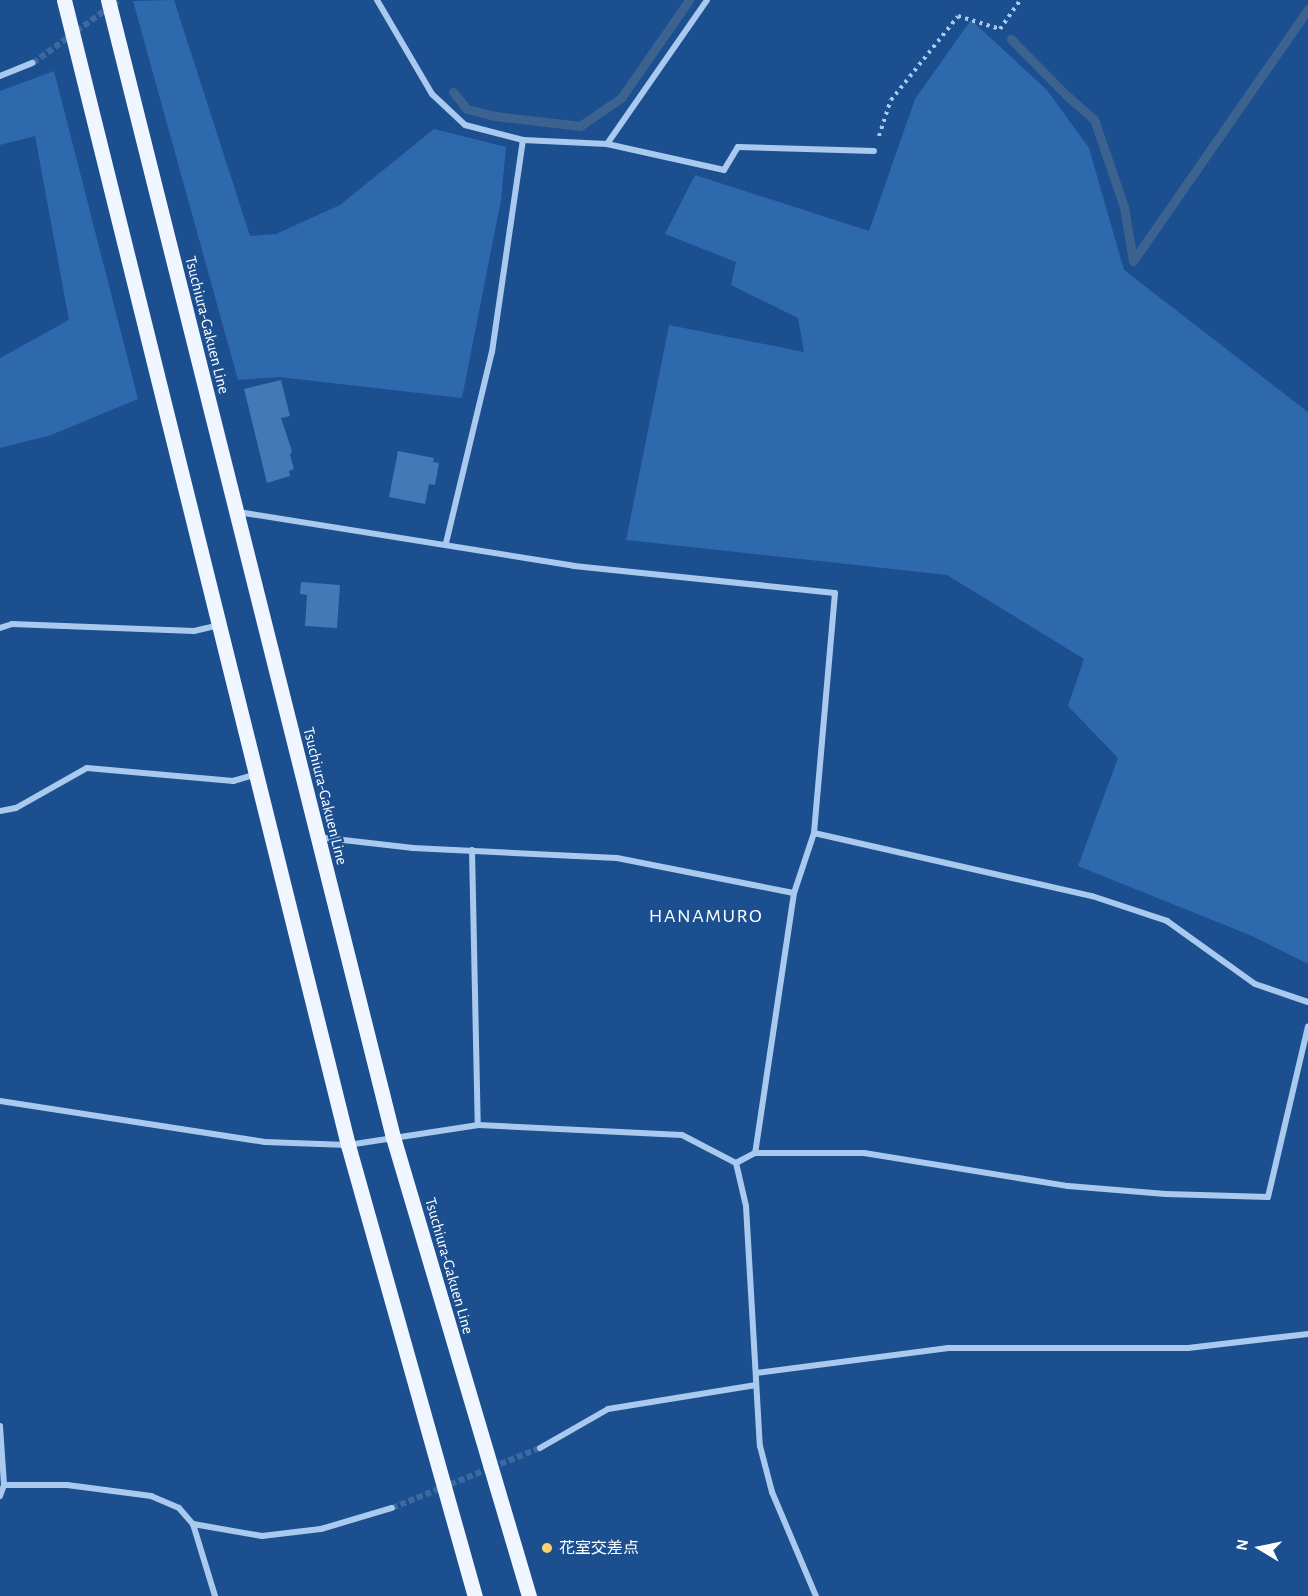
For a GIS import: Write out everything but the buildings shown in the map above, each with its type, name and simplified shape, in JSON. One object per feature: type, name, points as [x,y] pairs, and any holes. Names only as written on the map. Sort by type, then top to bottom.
[{"type":"main road","points":[[64,0],[348,1145],[474,1596]]},
{"type":"main road","name":"Tsuchiura-Gakuen Line","points":[[108,0],[393,1137],[529,1596]]},
{"type":"street","points":[[377,0],[432,94],[465,125],[523,140],[608,144],[724,170],[738,147],[874,152]]},
{"type":"street","points":[[608,144],[707,0]]},
{"type":"street","points":[[0,76],[33,63]]},
{"type":"street","points":[[446,543],[492,352],[523,140]]},
{"type":"street","points":[[235,511],[446,543],[574,566],[835,593],[814,833],[794,893],[755,1153]]},
{"type":"street","points":[[0,628],[12,624],[194,631],[220,625]]},
{"type":"street","points":[[0,811],[16,808],[87,768],[233,781],[255,775]]},
{"type":"street","points":[[814,833],[1092,896],[1167,921],[1255,984],[1308,1002]]},
{"type":"street","points":[[317,837],[413,848],[617,858],[794,893]]},
{"type":"street","points":[[472,850],[478,1125]]},
{"type":"street","points":[[736,1163],[755,1153],[864,1154],[1068,1186],[1166,1194],[1268,1197],[1308,1027]]},
{"type":"street","points":[[0,1101],[266,1142],[348,1145],[478,1125],[682,1135],[736,1163],[746,1206],[760,1446],[772,1492],[816,1596]]},
{"type":"street","points":[[756,1373],[948,1348],[1188,1348],[1308,1334]]},
{"type":"street","points":[[540,1448],[608,1409],[756,1385]]},
{"type":"street","points":[[0,1426],[4,1485],[0,1496]]},
{"type":"street","points":[[4,1485],[67,1485],[152,1496],[179,1508],[193,1524],[215,1596]]},
{"type":"street","points":[[193,1524],[262,1536],[321,1529],[392,1508]]},
{"type":"path","points":[[874,152],[891,100],[958,16],[1000,28],[1020,0]]},
{"type":"shaded area","points":[[174,0],[250,236],[276,234],[340,205],[434,129],[506,147],[501,200],[462,398],[279,377],[238,380],[133,1]]},
{"type":"shaded area","points":[[971,20],[1047,90],[1089,148],[1124,270],[1308,412],[1308,964],[1252,936],[1078,866],[1118,758],[1068,706],[1084,659],[947,575],[626,540],[669,325],[804,352],[798,318],[731,285],[736,262],[665,234],[695,175],[869,231],[915,99]]},
{"type":"shaded area","points":[[54,71],[138,399],[51,435],[0,448],[0,358],[69,320],[35,136],[0,145],[0,91]]},
{"type":"waterway","points":[[453,92],[467,109],[495,116],[580,126],[621,98],[689,0]]},
{"type":"waterway","points":[[1011,39],[1066,95],[1094,119],[1124,207],[1133,261],[1308,9]]},
{"type":"tunnel","points":[[33,63],[119,0]]},
{"type":"tunnel","points":[[392,1508],[540,1448]]},
{"type":"place","name":"花室交差点","points":[[547,1548]]},
{"type":"district","name":"HANAMURO","points":[[706,916]]}]
